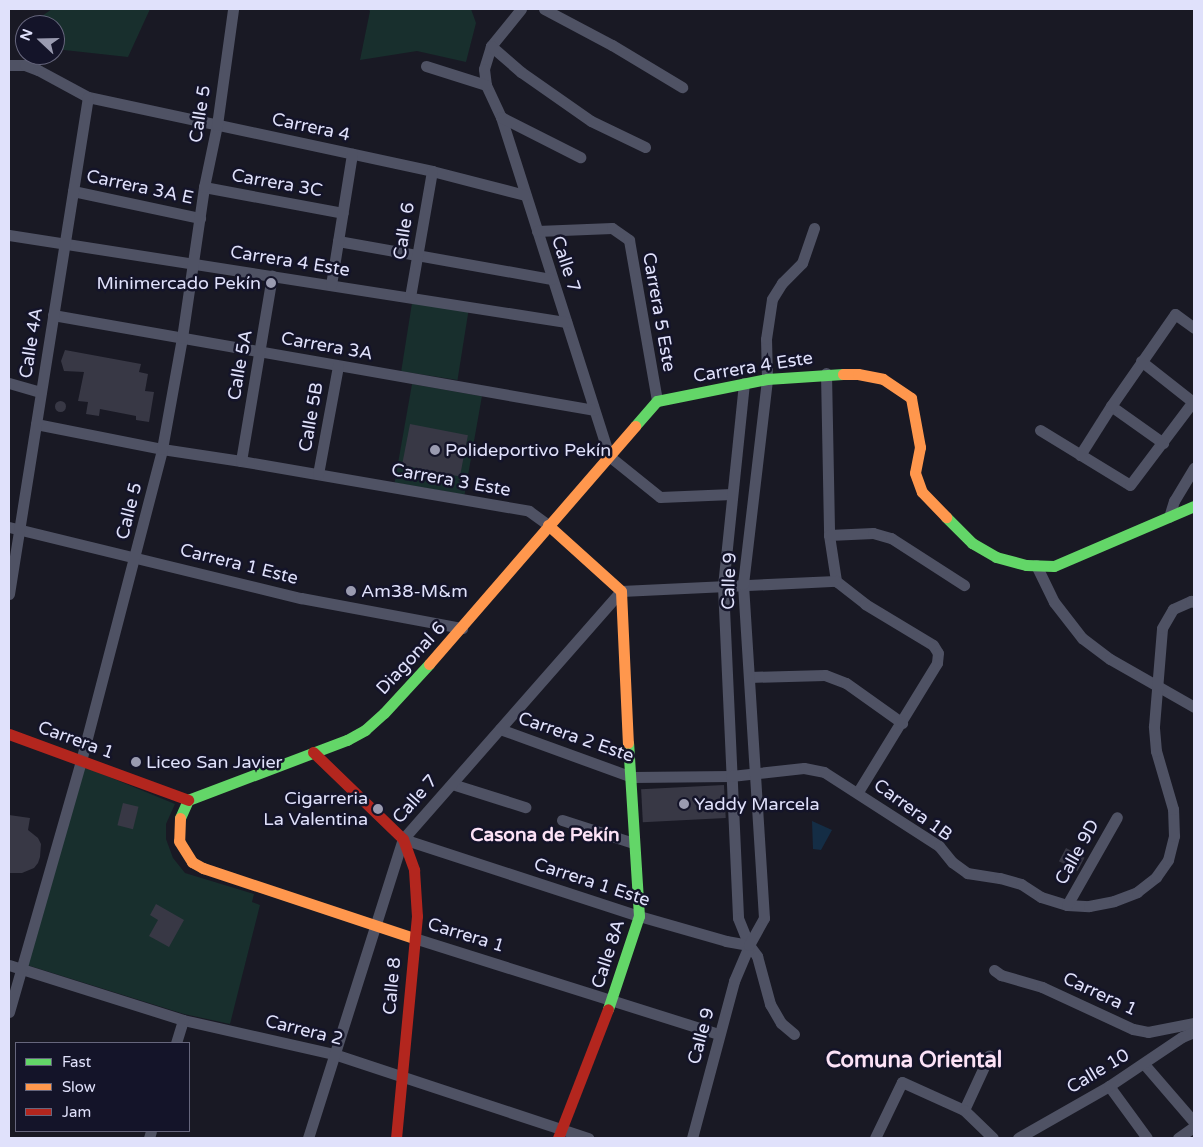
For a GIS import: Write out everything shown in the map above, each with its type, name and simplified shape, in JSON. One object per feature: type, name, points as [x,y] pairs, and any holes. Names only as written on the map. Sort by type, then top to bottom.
[{"type":"main road","name":"Carrera 4 Este","points":[[657,401],[767,379],[826,374],[858,374],[883,379],[896,386],[911,398],[920,447],[915,473],[922,492],[972,543],[996,557],[1026,565],[1054,566],[1074,560],[1194,506]]},
{"type":"main road","name":"Diagonal 6","points":[[188,800],[347,740],[365,730],[384,713],[462,628],[548,525],[657,401]]},
{"type":"main road","name":"Carrera 3 Este","points":[[548,525],[621,591]]},
{"type":"main road","name":"Calle 8A","points":[[560,1134],[612,999],[639,916],[633,844],[632,777],[621,591]]},
{"type":"main road","name":"Carrera 1","points":[[9,734],[188,800],[180,816],[178,830],[180,841],[192,862],[203,868],[414,938]]},
{"type":"main road","name":"Carrera 1 Este","points":[[313,752],[403,839]]},
{"type":"main road","name":"Calle 8","points":[[396,1138],[417,908],[416,886],[410,855],[403,839]]},
{"type":"street","name":"Calle 5","points":[[9,1012],[81,761],[136,556],[162,449],[182,338],[204,187],[217,125],[233,9]]},
{"type":"street","points":[[426,66],[486,85],[484,69],[492,46],[521,9]]},
{"type":"street","points":[[544,9],[612,45],[682,87]]},
{"type":"street","points":[[492,46],[522,72],[591,121],[645,147]]},
{"type":"street","name":"Carrera 4","points":[[9,65],[25,65],[38,70],[88,97],[432,171],[525,195]]},
{"type":"street","name":"Calle 7","points":[[486,85],[500,118],[609,456]]},
{"type":"street","name":"Calle 4A","points":[[9,594],[14,528],[36,424],[88,97]]},
{"type":"street","points":[[500,118],[580,157]]},
{"type":"street","points":[[331,285],[352,154]]},
{"type":"street","name":"Calle 6","points":[[410,297],[432,171]]},
{"type":"street","name":"Carrera 3C","points":[[204,187],[343,212]]},
{"type":"street","name":"Carrera 3A E","points":[[73,191],[200,218]]},
{"type":"street","name":"Carrera 5 Este","points":[[537,232],[612,228],[629,240],[657,401]]},
{"type":"street","name":"Calle 9","points":[[692,1138],[734,981],[749,945],[764,918],[743,584],[767,379],[766,339],[772,299],[782,283],[802,263],[814,228]]},
{"type":"street","name":"Carrera 4 Este","points":[[9,235],[566,322]]},
{"type":"street","points":[[338,241],[552,279]]},
{"type":"street","name":"Calle 5A","points":[[241,461],[261,352],[272,276]]},
{"type":"street","points":[[1080,455],[1110,406],[1175,314],[1194,328]]},
{"type":"street","name":"Carrera 3A","points":[[53,315],[594,410]]},
{"type":"street","points":[[1040,430],[1130,485],[1194,401],[1141,361]]},
{"type":"street","name":"Calle 5B","points":[[318,474],[338,366]]},
{"type":"street","points":[[826,374],[829,535],[836,580],[865,604],[932,645],[938,653],[938,663],[858,792]]},
{"type":"street","points":[[9,383],[41,392]]},
{"type":"street","name":"Calle 9","points":[[744,384],[723,586],[738,918],[749,945]]},
{"type":"street","points":[[1110,406],[1163,443]]},
{"type":"street","name":"Carrera 3 Este","points":[[36,424],[162,449],[529,511],[548,525]]},
{"type":"street","points":[[609,456],[660,497],[732,494]]},
{"type":"street","points":[[1169,517],[1174,501],[1194,468]]},
{"type":"street","name":"Carrera 1 Este","points":[[14,528],[136,556],[301,598],[462,628]]},
{"type":"street","points":[[829,535],[873,534],[891,538],[964,585]]},
{"type":"street","points":[[1036,565],[1054,602],[1082,638],[1110,659],[1194,707]]},
{"type":"street","points":[[621,591],[836,580]]},
{"type":"street","name":"Calle 7","points":[[308,1138],[403,839],[621,591]]},
{"type":"street","name":"Carrera 1B","points":[[731,776],[755,775],[804,768],[824,772],[858,792],[939,846],[952,862],[967,874],[1000,878],[1021,884],[1041,896],[1067,905],[1089,906],[1114,901],[1137,892],[1156,877],[1168,860],[1174,836],[1173,809],[1156,751],[1154,726],[1162,628],[1173,609],[1191,601],[1194,602]]},
{"type":"street","points":[[749,677],[825,675],[846,683],[902,723]]},
{"type":"street","name":"Carrera 2 Este","points":[[500,729],[632,777],[731,776]]},
{"type":"street","points":[[452,784],[525,806]]},
{"type":"street","name":"Calle 9D","points":[[1067,905],[1117,817]]},
{"type":"street","points":[[562,820],[633,844]]},
{"type":"street","name":"Carrera 1 Este","points":[[403,839],[639,916],[726,941],[749,945]]},
{"type":"street","name":"Carrera 1","points":[[414,938],[719,1034]]},
{"type":"street","points":[[749,945],[757,956],[770,1004],[781,1023],[794,1034]]},
{"type":"street","name":"Carrera 2","points":[[9,965],[183,1020],[334,1054],[402,1076],[560,1134],[588,1138]]},
{"type":"street","name":"Carrera 1","points":[[994,970],[1001,975],[1042,986],[1133,1029],[1148,1032],[1194,1023]]},
{"type":"street","points":[[176,1042],[183,1020]]},
{"type":"street","name":"Calle 10","points":[[1018,1138],[1109,1086],[1182,1037],[1194,1032]]},
{"type":"street","points":[[964,1110],[989,1056]]},
{"type":"street","points":[[1144,1064],[1194,1122]]},
{"type":"street","points":[[874,1138],[902,1082],[964,1110],[993,1138]]},
{"type":"street","points":[[1109,1086],[1147,1138]]},
{"type":"street","points":[[1178,1138],[1194,1127]]},
{"type":"green space","points":[[52,9],[150,9],[128,57],[65,50],[65,15],[43,15]]},
{"type":"green space","points":[[368,9],[471,9],[476,23],[466,62],[417,51],[360,60],[370,11]]},
{"type":"green space","points":[[412,303],[468,312],[458,380],[401,371]]},
{"type":"green space","points":[[412,384],[482,396],[465,495],[395,482]]},
{"type":"green space","points":[[85,767],[175,804],[166,824],[166,839],[173,858],[185,873],[254,894],[252,902],[260,905],[230,1024],[184,1014],[27,965]]},
{"type":"water","points":[[812,821],[832,830],[821,850],[813,849]]},
{"type":"building","points":[[65,350],[141,364],[139,372],[148,374],[145,391],[154,392],[149,422],[136,420],[136,416],[100,409],[99,416],[86,414],[88,402],[78,401],[84,372],[64,371],[61,361]]},
{"type":"building","points":[[60,400],[66,406],[60,412],[54,406]]},
{"type":"building","name":"Polideportivo Pekín","points":[[410,424],[468,435],[460,476],[402,465]]},
{"type":"building","name":"Yaddy Marcela","points":[[724,785],[726,818],[643,822],[641,789]]},
{"type":"building","points":[[123,803],[139,807],[133,829],[117,825]]},
{"type":"building","points":[[9,815],[30,818],[28,830],[38,838],[41,844],[38,863],[34,868],[22,873],[9,873]]},
{"type":"building","points":[[1066,848],[1085,858],[1077,871],[1059,861]]},
{"type":"building","points":[[156,904],[184,920],[169,947],[149,936],[158,920],[150,915]]},
{"type":"traffic: fast","points":[[635,426],[657,401],[767,379],[843,374]]},
{"type":"traffic: fast","points":[[946,517],[972,543],[996,557],[1026,565],[1054,566],[1194,506]]},
{"type":"traffic: fast","points":[[180,818],[188,800],[347,740],[365,730],[384,713],[429,664]]},
{"type":"traffic: fast","points":[[608,1009],[639,916],[628,743]]},
{"type":"traffic: slow","points":[[843,374],[858,374],[883,379],[911,398],[920,447],[915,473],[922,492],[946,517]]},
{"type":"traffic: slow","points":[[429,664],[635,426]]},
{"type":"traffic: slow","points":[[548,525],[621,591],[628,743]]},
{"type":"traffic: slow","points":[[180,818],[179,841],[192,862],[203,868],[414,938]]},
{"type":"traffic: jam","points":[[9,734],[188,800]]},
{"type":"traffic: jam","points":[[313,752],[403,839],[414,870],[417,916],[396,1138]]},
{"type":"traffic: jam","points":[[558,1138],[608,1009]]},
{"type":"place","name":"Minimercado Pekín","points":[[271,283]]},
{"type":"place","name":"Polideportivo Pekín","points":[[435,450]]},
{"type":"place","name":"Am38-M&m","points":[[351,591]]},
{"type":"place","name":"Liceo San Javier","points":[[136,762]]},
{"type":"place","name":"Yaddy Marcela","points":[[684,804]]},
{"type":"place","name":"Cigarreria La Valentina","points":[[378,809]]},
{"type":"district","name":"Casona de Pekín","points":[[545,836]]},
{"type":"district","name":"Comuna Oriental","points":[[914,1061]]}]
